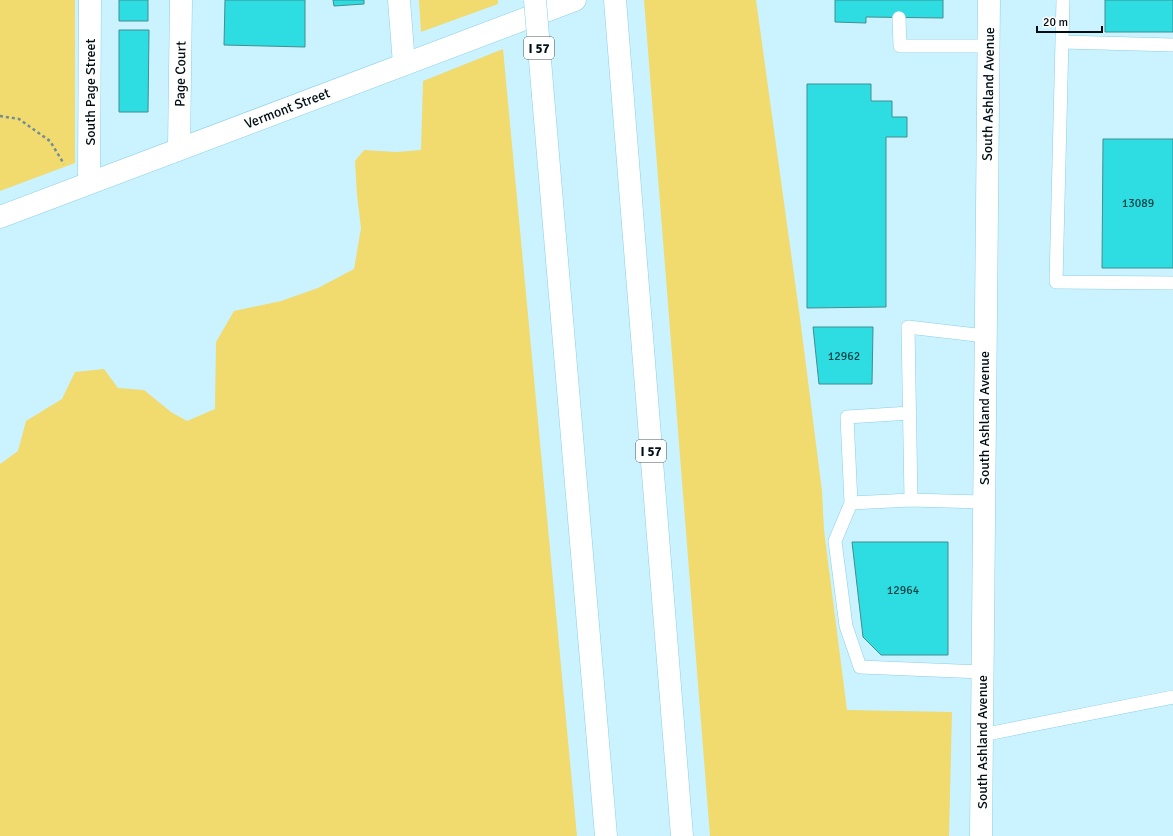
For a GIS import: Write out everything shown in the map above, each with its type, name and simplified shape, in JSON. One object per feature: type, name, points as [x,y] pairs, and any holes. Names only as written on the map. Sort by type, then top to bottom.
[{"type":"main road","name":"South Page Street","points":[[89,183],[90,0]]},
{"type":"main road","name":"Page Court","points":[[179,149],[182,0]]},
{"type":"main road","points":[[399,0],[404,64]]},
{"type":"main road","name":"I 57","points":[[535,0],[606,836]]},
{"type":"main road","name":"Vermont Street","points":[[0,218],[575,0]]},
{"type":"main road","name":"I 57","points":[[615,0],[682,836]]},
{"type":"main road","name":"South Ashland Avenue","points":[[981,836],[989,0]]},
{"type":"lane","points":[[1063,0],[1056,282],[1173,283]]},
{"type":"lane","points":[[900,18],[900,46],[988,46]]},
{"type":"lane","points":[[1063,42],[1173,45]]},
{"type":"lane","points":[[912,500],[908,327],[985,336]]},
{"type":"lane","points":[[910,413],[848,417],[851,503],[835,541],[846,626],[860,666],[982,672]]},
{"type":"lane","points":[[851,503],[912,500],[984,502]]},
{"type":"lane","points":[[982,735],[1173,697]]},
{"type":"path","points":[[0,116],[19,119],[50,141],[64,164]]},
{"type":"shaded area","points":[[0,0],[75,0],[75,163],[0,191]]},
{"type":"shaded area","points":[[419,0],[498,0],[498,4],[421,32]]},
{"type":"shaded area","points":[[644,0],[756,0],[800,318],[822,491],[824,530],[847,710],[952,712],[949,836],[710,836]]},
{"type":"shaded area","points":[[503,49],[577,836],[0,836],[0,464],[18,451],[26,421],[62,399],[75,372],[104,369],[118,388],[144,390],[171,412],[187,421],[215,409],[216,342],[234,311],[281,301],[318,288],[354,269],[361,228],[355,161],[364,150],[396,152],[421,150],[423,81]]},
{"type":"building","points":[[119,0],[148,0],[148,21],[119,21]]},
{"type":"building","points":[[225,0],[305,0],[305,47],[224,45]]},
{"type":"building","points":[[333,0],[364,0],[364,4],[334,6]]},
{"type":"building","points":[[835,0],[943,0],[943,18],[866,17],[866,23],[835,22]]},
{"type":"building","points":[[1105,0],[1173,0],[1173,32],[1105,32]]},
{"type":"building","points":[[119,30],[149,30],[148,112],[119,112]]},
{"type":"building","points":[[807,84],[871,84],[871,101],[892,101],[892,117],[907,117],[907,137],[886,137],[886,307],[807,308]]},
{"type":"building","points":[[1103,139],[1173,139],[1173,268],[1102,268]]},
{"type":"building","points":[[813,327],[873,327],[872,384],[819,384]]},
{"type":"building","points":[[852,542],[948,542],[948,655],[881,655],[863,637]]}]
